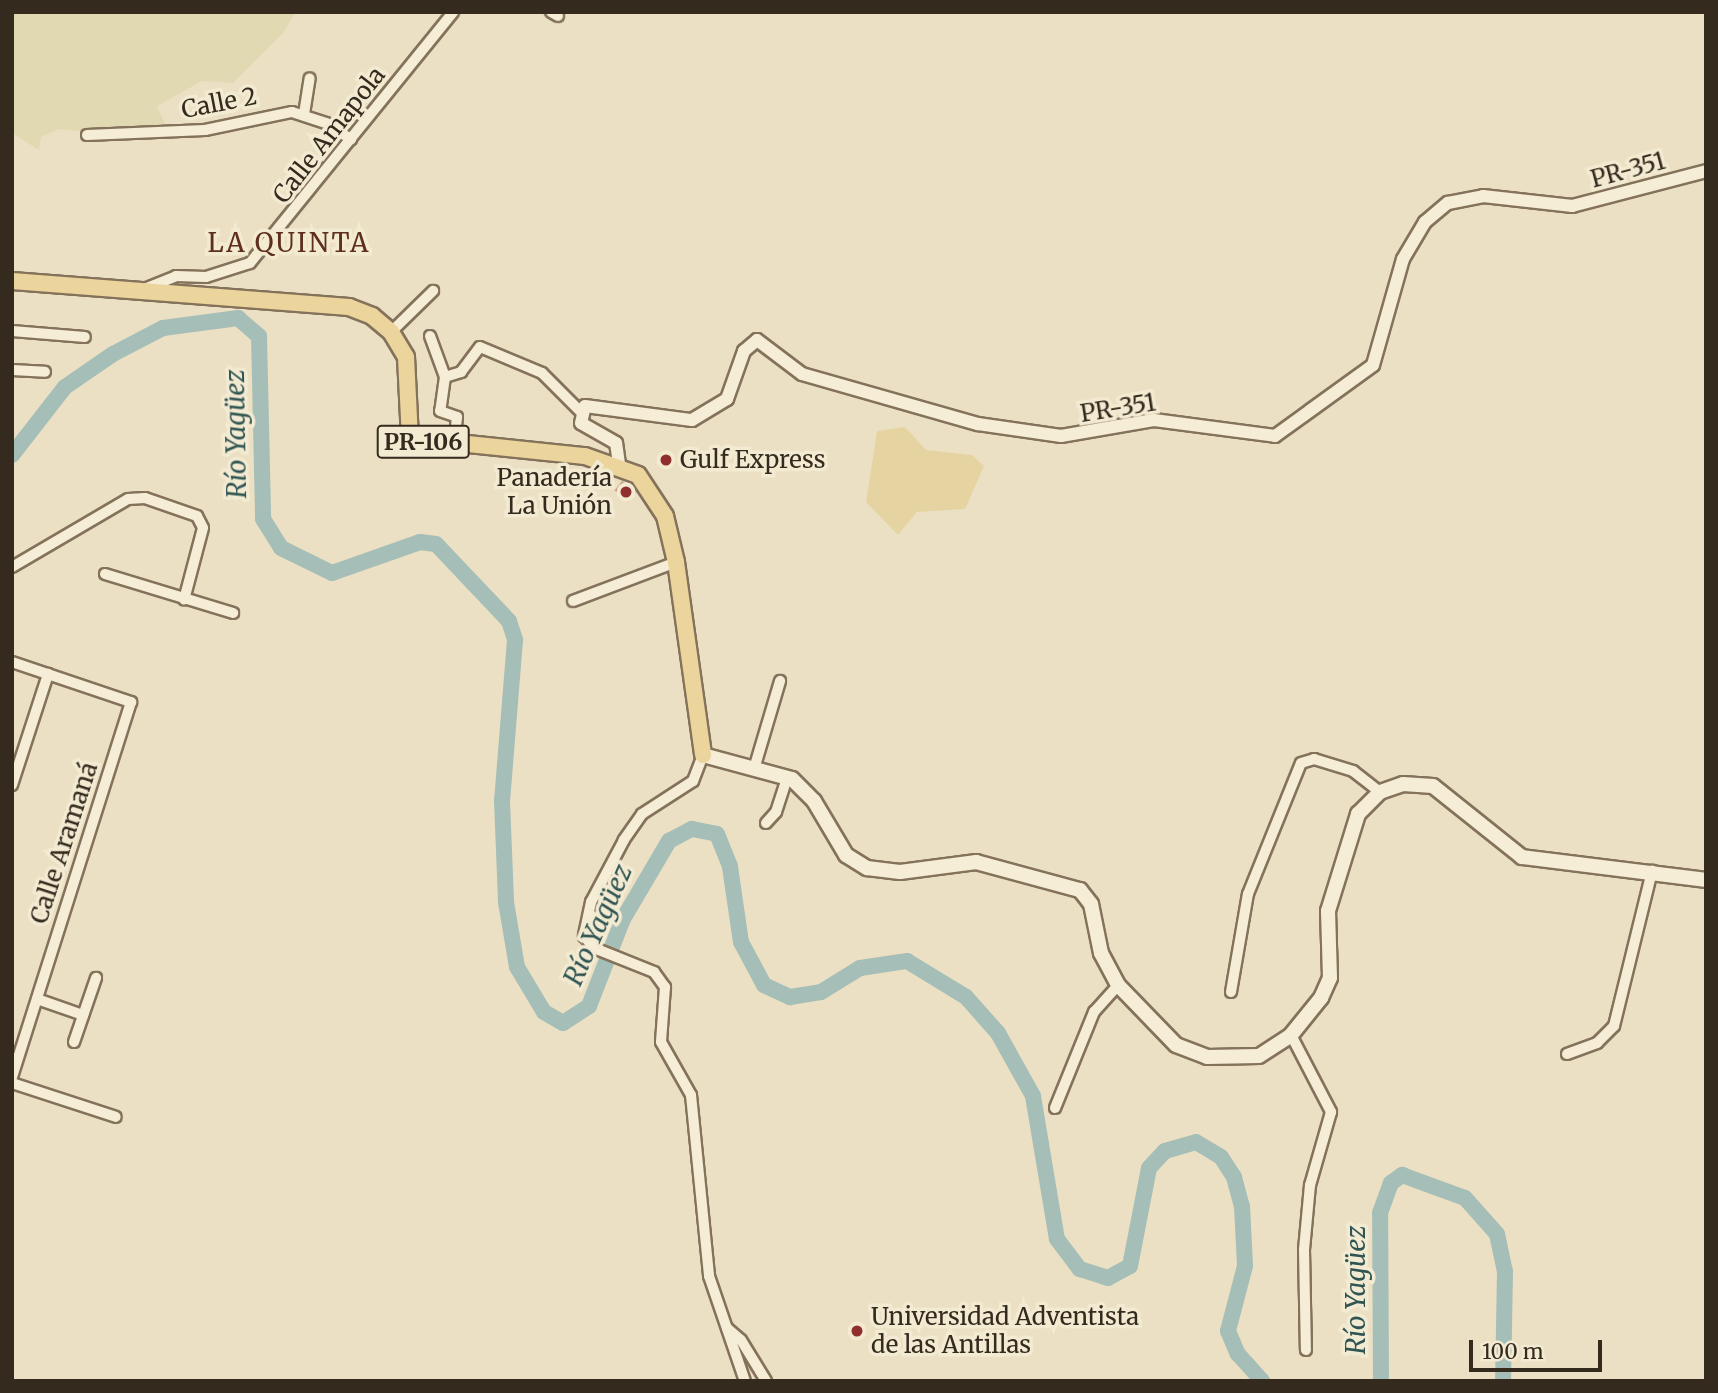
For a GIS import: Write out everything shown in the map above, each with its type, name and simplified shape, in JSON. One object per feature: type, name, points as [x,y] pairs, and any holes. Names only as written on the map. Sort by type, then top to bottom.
[{"type":"main road","name":"PR-106","points":[[12,281],[147,288],[349,307],[372,316],[391,332],[406,357],[410,438],[454,446],[619,464]]},
{"type":"main road","points":[[619,464],[653,492],[676,562],[703,755],[787,778],[814,801],[846,855],[867,868],[900,872],[976,862],[1080,890],[1091,904],[1101,953],[1118,985],[1176,1045],[1207,1057],[1259,1056],[1292,1035],[1330,978],[1328,911],[1358,814],[1380,792],[1403,784],[1433,786],[1522,857],[1579,867],[1652,871],[1706,880]]},
{"type":"street","name":"Calle Amapola","points":[[147,288],[176,276],[206,276],[250,263],[453,12]]},
{"type":"street","points":[[310,78],[304,114],[351,139]]},
{"type":"street","name":"Calle 2","points":[[87,135],[205,131],[278,114],[304,114]]},
{"type":"street","name":"PR-351","points":[[580,411],[593,406],[692,420],[727,399],[744,351],[757,340],[802,374],[978,424],[1061,436],[1154,420],[1275,436],[1373,365],[1403,260],[1425,222],[1448,203],[1483,196],[1581,205],[1633,186],[1706,171]]},
{"type":"street","points":[[391,332],[433,291]]},
{"type":"street","points":[[12,331],[85,337]]},
{"type":"street","points":[[430,336],[445,377],[440,411],[457,417],[454,446]]},
{"type":"street","points":[[445,377],[461,372],[480,347],[542,373],[580,411],[585,429],[616,443],[619,464]]},
{"type":"street","points":[[12,370],[45,372]]},
{"type":"street","points":[[12,568],[128,499],[145,498],[198,516],[203,528],[184,600]]},
{"type":"street","points":[[573,601],[676,562]]},
{"type":"street","points":[[105,574],[233,613]]},
{"type":"street","points":[[12,662],[48,674],[12,785]]},
{"type":"street","name":"Calle Aramaná","points":[[12,1080],[131,702],[48,674]]},
{"type":"street","points":[[754,769],[780,681]]},
{"type":"street","points":[[12,743],[24,746]]},
{"type":"street","points":[[703,755],[693,781],[642,814],[624,840],[584,925],[583,936],[594,948],[653,972],[665,987],[661,1042],[691,1095],[709,1276],[746,1381]]},
{"type":"street","points":[[1231,992],[1248,894],[1301,763],[1314,759],[1353,771],[1380,792]]},
{"type":"street","points":[[766,823],[776,812],[787,778]]},
{"type":"street","points":[[1567,1054],[1597,1043],[1614,1026],[1652,871]]},
{"type":"street","points":[[74,1042],[96,978]]},
{"type":"street","points":[[1055,1108],[1094,1012],[1118,985]]},
{"type":"street","points":[[37,999],[83,1015]]},
{"type":"street","points":[[1292,1035],[1331,1112],[1308,1211],[1306,1350]]},
{"type":"street","points":[[12,1080],[116,1117]]},
{"type":"street","points":[[726,1328],[741,1340],[766,1381]]},
{"type":"shaded area","points":[[12,12],[296,12],[283,33],[233,83],[202,81],[157,106],[165,124],[156,125],[150,139],[59,129],[41,137],[39,150],[12,133]]},
{"type":"sand","points":[[905,427],[926,450],[972,455],[984,466],[965,509],[917,512],[898,535],[866,502],[877,431]]},
{"type":"building","name":"Panadería La Unión","points":[[622,481],[636,492],[629,502],[615,490]]},
{"type":"waterway","name":"Río Yagüez","points":[[12,455],[65,387],[113,354],[163,328],[238,318],[259,336],[263,519],[281,548],[332,573],[420,542],[436,544],[509,621],[515,640],[502,801],[506,902],[517,967],[544,1012],[563,1023],[589,1006],[623,919],[669,841],[692,829],[717,834],[730,867],[741,942],[764,985],[790,997],[821,992],[860,968],[907,961],[966,997],[998,1033],[1033,1096],[1057,1239],[1080,1269],[1108,1278],[1130,1266],[1149,1168],[1165,1151],[1196,1142],[1221,1157],[1234,1177],[1242,1206],[1245,1266],[1228,1331],[1238,1354],[1262,1381]]},
{"type":"waterway","name":"Río Yagüez","points":[[1381,1381],[1380,1213],[1391,1183],[1402,1175],[1465,1198],[1497,1234],[1505,1271],[1503,1381]]},
{"type":"place","name":"Gulf Express","points":[[666,460]]},
{"type":"place","name":"Panadería La Unión","points":[[626,492]]},
{"type":"place","name":"Universidad Adventista de las Antillas","points":[[857,1331]]},
{"type":"district","name":"LA QUINTA","points":[[289,243]]}]
